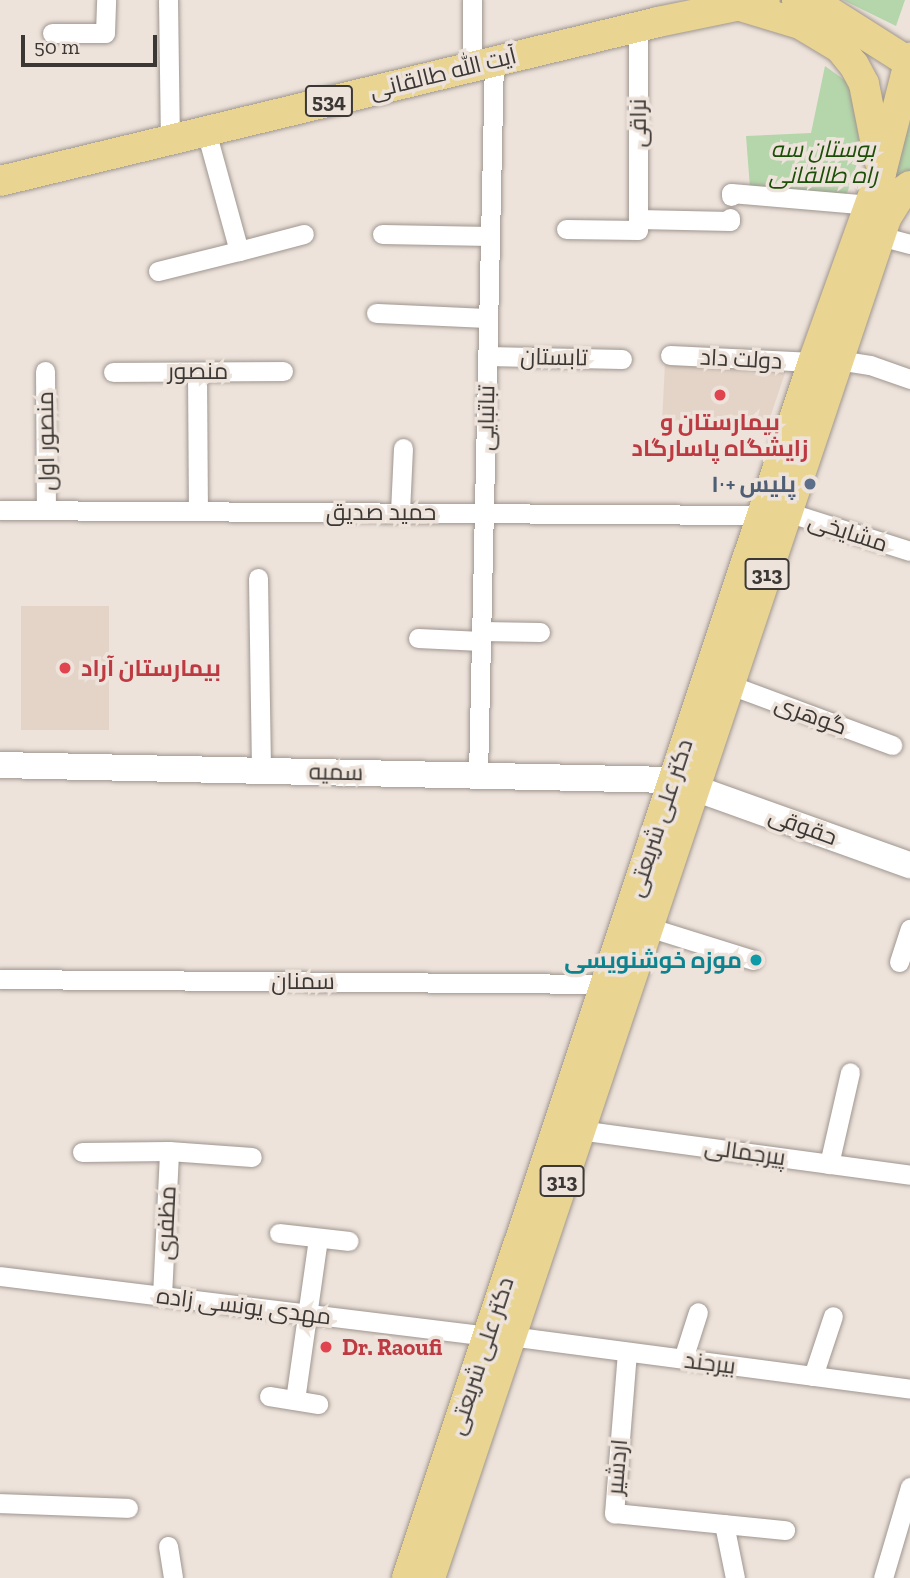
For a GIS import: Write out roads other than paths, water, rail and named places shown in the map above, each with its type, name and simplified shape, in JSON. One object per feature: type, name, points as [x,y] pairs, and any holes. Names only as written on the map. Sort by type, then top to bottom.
[{"type":"main road","points":[[797,0],[828,10],[910,61]]},
{"type":"main road","name":"آیت الله طالقانی","points":[[0,181],[483,64],[656,16],[751,2]]},
{"type":"main road","points":[[751,2],[825,37],[855,65],[871,107],[881,173]]},
{"type":"main road","name":"دکتر علی شریعتی","points":[[430,1578],[499,1336],[605,984],[684,784],[825,361],[881,173],[910,61]]},
{"type":"main road","name":"دکتر علی شریعتی","points":[[825,361],[892,205],[910,186]]},
{"type":"main road","name":"دکتر علی شریعتی","points":[[407,1578],[579,1130],[648,927],[684,784],[730,685],[774,514]]},
{"type":"main road","name":"سمیه","points":[[0,765],[478,775],[684,784]]},
{"type":"main road","name":"حقوقی","points":[[684,784],[910,865]]},
{"type":"street","points":[[168,0],[170,140]]},
{"type":"street","name":"تباتبایی","points":[[472,0],[483,64],[490,236],[478,775]]},
{"type":"street","points":[[52,33],[106,33],[106,10]]},
{"type":"street","name":"نراقی","points":[[638,219],[656,16]]},
{"type":"street","points":[[206,131],[239,251]]},
{"type":"street","points":[[731,196],[731,193],[870,205]]},
{"type":"street","points":[[566,229],[638,230],[638,219],[730,221],[730,218]]},
{"type":"street","points":[[158,271],[304,234]]},
{"type":"street","points":[[383,234],[490,236]]},
{"type":"street","points":[[880,236],[910,244]]},
{"type":"street","points":[[376,313],[488,318]]},
{"type":"street","name":"دولت داد","points":[[670,355],[870,365],[910,379]]},
{"type":"street","name":"تابستان","points":[[487,356],[622,359]]},
{"type":"street","name":"منصور","points":[[113,372],[283,370]]},
{"type":"street","name":"منصور اول","points":[[45,371],[46,510]]},
{"type":"street","points":[[197,372],[198,511]]},
{"type":"street","points":[[400,512],[403,448]]},
{"type":"street","name":"حمید صدیق","points":[[0,510],[774,514]]},
{"type":"street","name":"مشایخی","points":[[774,514],[910,551]]},
{"type":"street","points":[[258,578],[261,771]]},
{"type":"street","points":[[418,638],[540,632]]},
{"type":"street","name":"گوهری","points":[[730,685],[892,745]]},
{"type":"street","points":[[648,927],[753,960]]},
{"type":"street","points":[[899,962],[910,929]]},
{"type":"street","name":"سمنان","points":[[0,979],[605,984]]},
{"type":"street","points":[[829,1164],[850,1072]]},
{"type":"street","name":"پیرجمالی","points":[[579,1130],[910,1175]]},
{"type":"street","points":[[82,1152],[169,1151],[252,1157]]},
{"type":"street","name":"مظفری","points":[[162,1296],[169,1151]]},
{"type":"street","points":[[279,1233],[349,1241]]},
{"type":"street","points":[[295,1401],[318,1238]]},
{"type":"street","name":"مهدی یونسی زاده","points":[[0,1276],[499,1336]]},
{"type":"street","points":[[683,1359],[698,1312]]},
{"type":"street","points":[[813,1376],[833,1316]]},
{"type":"street","name":"بیرجند","points":[[499,1336],[910,1389]]},
{"type":"street","name":"اردشیر","points":[[627,1352],[614,1513],[785,1530]]},
{"type":"street","points":[[269,1396],[318,1404]]},
{"type":"street","points":[[883,1578],[910,1487]]},
{"type":"street","points":[[0,1503],[128,1508]]},
{"type":"street","points":[[724,1524],[736,1578]]},
{"type":"street","points":[[168,1546],[173,1578]]},
{"type":"place","name":"بیمارستان و زایشگاه پاسارگاد","points":[[720,395]]},
{"type":"place","name":"پلیس +۱۰","points":[[810,484]]},
{"type":"place","name":"بیمارستان آراد","points":[[65,668]]},
{"type":"place","name":"موزه خوشنویسی","points":[[756,960]]},
{"type":"place","name":"Dr. Raoufi","points":[[326,1347]]},
{"type":"park label","name":"بوستان سه راه طالقانی","points":[[823,162]]}]
